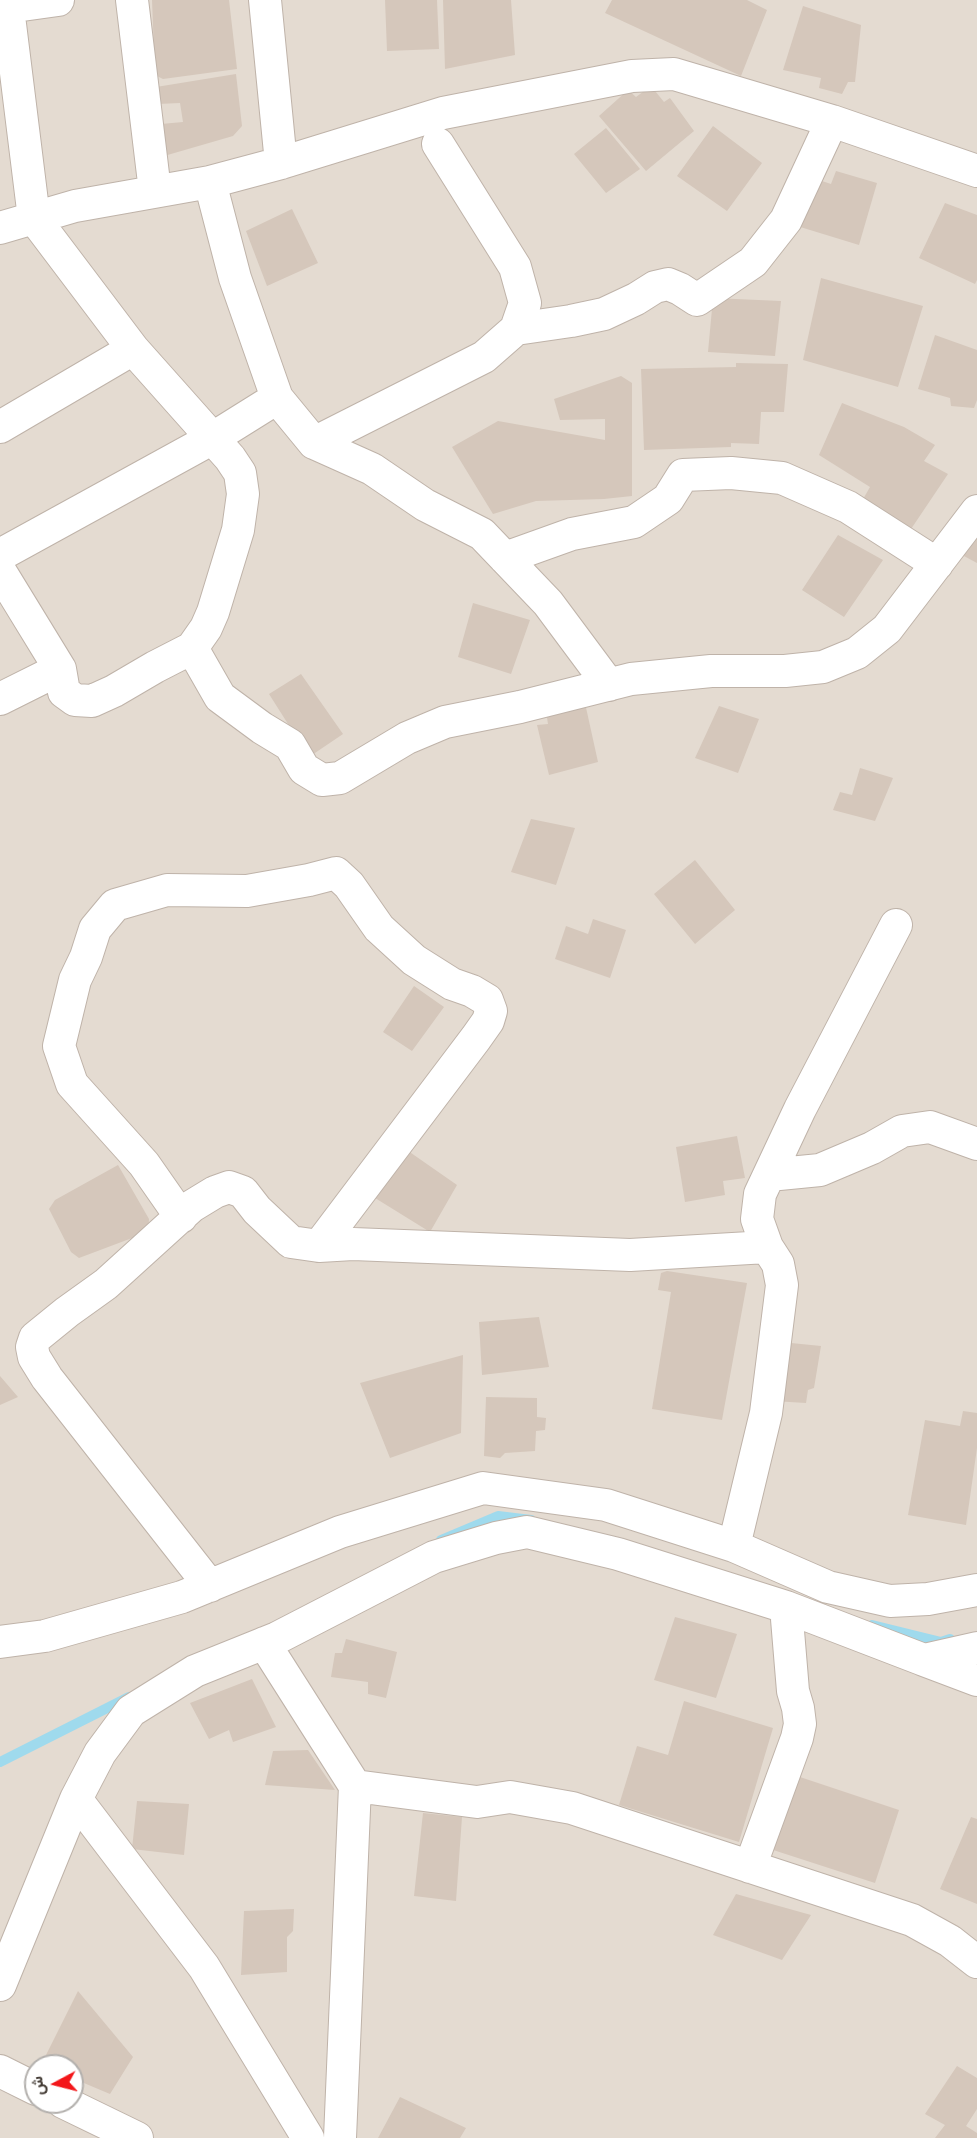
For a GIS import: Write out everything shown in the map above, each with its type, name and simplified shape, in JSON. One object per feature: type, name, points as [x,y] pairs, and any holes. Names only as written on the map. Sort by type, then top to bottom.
[{"type":"street","points":[[58,0],[7,4],[34,218],[133,349],[213,438],[240,473],[243,494],[238,530],[213,612],[206,628],[192,648],[92,701],[75,700],[64,692],[60,669],[0,569],[213,438],[277,398]]},
{"type":"street","points":[[132,0],[155,191]]},
{"type":"street","points":[[265,0],[281,163]]},
{"type":"street","points":[[0,228],[75,206],[210,182],[281,163],[443,113],[632,76],[674,74],[832,121],[977,171]]},
{"type":"street","points":[[516,329],[604,314],[655,287],[668,284],[697,300],[753,262],[786,220],[832,121]]},
{"type":"street","points":[[314,443],[484,357],[516,329],[525,303],[515,267],[438,144]]},
{"type":"street","points":[[210,182],[235,278],[277,398],[314,443],[372,469],[425,505],[482,534],[548,603],[609,685]]},
{"type":"street","points":[[0,427],[133,349]]},
{"type":"street","points":[[506,558],[572,534],[634,522],[668,499],[683,475],[731,473],[782,478],[848,507],[937,564]]},
{"type":"street","points":[[192,648],[220,697],[262,728],[290,745],[304,769],[322,780],[340,778],[407,738],[445,722],[520,707],[631,679],[711,671],[785,671],[823,667],[857,653],[887,629],[977,511]]},
{"type":"street","points":[[0,699],[60,669]]},
{"type":"street","points":[[181,1217],[144,1164],[72,1084],[58,1046],[75,980],[86,957],[95,929],[115,905],[167,890],[247,891],[336,873],[348,885],[379,928],[414,960],[452,984],[472,991],[487,1000],[491,1011],[488,1021],[476,1038],[319,1246]]},
{"type":"street","points":[[734,1546],[766,1413],[782,1285],[778,1264],[767,1246],[757,1219],[760,1194],[831,1046],[896,925]]},
{"type":"street","points":[[769,1175],[820,1170],[872,1148],[902,1131],[930,1127],[977,1144]]},
{"type":"street","points":[[210,1586],[47,1378],[34,1357],[32,1347],[35,1338],[106,1284],[192,1206],[214,1192],[229,1187],[243,1192],[257,1210],[291,1242],[319,1246],[353,1244],[630,1255],[767,1246]]},
{"type":"street","points":[[0,1642],[45,1636],[182,1597],[340,1532],[483,1488],[606,1506],[734,1546],[828,1587],[890,1601],[928,1599],[977,1590]]},
{"type":"street","points":[[0,1985],[76,1799],[100,1753],[131,1711],[195,1671],[277,1638],[434,1557],[496,1538],[527,1532],[618,1554],[786,1607],[977,1680]]},
{"type":"street","points":[[750,1867],[800,1724],[793,1690],[786,1607]]},
{"type":"street","points":[[264,1643],[355,1786],[340,2138]]},
{"type":"street","points":[[924,1660],[977,1648]]},
{"type":"street","points":[[355,1786],[477,1802],[510,1797],[572,1808],[912,1920],[950,1941],[977,1962]]},
{"type":"street","points":[[76,1799],[204,1967],[308,2138]]},
{"type":"street","points":[[0,2072],[24,2083]]},
{"type":"street","points":[[84,2112],[137,2138]]},
{"type":"shaded area","points":[[0,0],[977,0],[977,2138],[0,2138]]},
{"type":"building","points":[[152,0],[229,0],[237,69],[163,79],[155,75]]},
{"type":"building","points":[[385,0],[437,0],[439,49],[387,51]]},
{"type":"building","points":[[443,0],[511,0],[515,55],[445,69]]},
{"type":"building","points":[[612,0],[747,0],[767,10],[741,76],[605,13]]},
{"type":"building","points":[[803,6],[861,25],[855,82],[848,82],[842,94],[819,88],[821,78],[783,70]]},
{"type":"building","points":[[236,74],[242,126],[233,136],[164,156],[161,124],[183,122],[180,103],[158,104],[156,87]]},
{"type":"building","points":[[651,86],[664,102],[670,98],[694,131],[646,171],[599,116],[628,90],[636,97]]},
{"type":"building","points":[[713,126],[762,163],[727,211],[677,176]]},
{"type":"building","points":[[606,128],[640,169],[606,193],[574,154]]},
{"type":"building","points":[[836,171],[877,183],[859,245],[797,226],[813,178],[831,184]]},
{"type":"building","points":[[945,203],[977,215],[977,280],[975,284],[919,258]]},
{"type":"building","points":[[292,209],[318,263],[267,286],[246,231]]},
{"type":"building","points":[[821,278],[923,306],[898,387],[803,360]]},
{"type":"building","points":[[713,298],[781,301],[775,356],[708,352]]},
{"type":"building","points":[[935,335],[977,350],[977,400],[974,408],[951,406],[950,398],[918,389]]},
{"type":"building","points":[[736,363],[788,364],[784,412],[761,412],[759,444],[731,443],[731,447],[644,450],[641,369],[736,367]]},
{"type":"building","points":[[621,376],[632,383],[632,496],[536,501],[493,514],[452,447],[498,421],[605,440],[605,419],[560,420],[554,399]]},
{"type":"building","points":[[842,403],[904,427],[935,445],[924,461],[948,474],[909,532],[862,501],[870,487],[819,455]]},
{"type":"building","points":[[977,530],[977,563],[962,555]]},
{"type":"building","points":[[838,535],[883,560],[844,617],[802,590]]},
{"type":"building","points":[[473,603],[530,620],[511,674],[458,657]]},
{"type":"building","points":[[301,674],[343,734],[309,757],[269,694]]},
{"type":"building","points":[[585,703],[598,762],[549,775],[537,725],[548,724],[546,711]]},
{"type":"building","points":[[719,706],[759,719],[738,773],[695,758]]},
{"type":"building","points":[[860,768],[893,778],[875,821],[833,810],[840,792],[852,795]]},
{"type":"building","points":[[531,819],[575,828],[556,885],[511,872]]},
{"type":"building","points":[[695,860],[735,910],[695,944],[654,894]]},
{"type":"building","points":[[593,919],[626,930],[610,978],[555,959],[566,926],[588,934]]},
{"type":"building","points":[[414,986],[444,1007],[412,1051],[383,1032]]},
{"type":"building","points":[[737,1136],[745,1178],[723,1181],[725,1195],[685,1202],[676,1147]]},
{"type":"building","points":[[401,1146],[457,1185],[430,1232],[367,1193]]},
{"type":"building","points":[[118,1165],[149,1219],[148,1232],[79,1258],[71,1252],[49,1209],[55,1200]]},
{"type":"building","points":[[667,1271],[747,1283],[722,1420],[652,1409],[671,1292],[658,1290],[661,1273]]},
{"type":"building","points":[[539,1317],[549,1367],[482,1375],[479,1322]]},
{"type":"building","points":[[781,1342],[821,1346],[814,1388],[808,1390],[806,1403],[773,1401]]},
{"type":"building","points":[[463,1355],[461,1433],[390,1458],[360,1383]]},
{"type":"building","points":[[0,1376],[18,1397],[0,1405]]},
{"type":"building","points":[[486,1397],[537,1398],[537,1417],[546,1418],[545,1430],[536,1431],[535,1451],[505,1453],[500,1458],[484,1456]]},
{"type":"building","points":[[963,1411],[977,1413],[977,1448],[966,1525],[908,1515],[925,1420],[960,1426]]},
{"type":"building","points":[[675,1617],[737,1634],[716,1698],[654,1680]]},
{"type":"building","points":[[346,1639],[397,1652],[386,1698],[368,1694],[368,1682],[331,1677],[335,1653],[342,1653]]},
{"type":"building","points":[[252,1679],[276,1727],[233,1742],[229,1730],[209,1739],[190,1703]]},
{"type":"building","points":[[684,1701],[773,1728],[739,1842],[619,1805],[637,1746],[668,1755]]},
{"type":"building","points":[[308,1750],[335,1790],[265,1785],[273,1751]]},
{"type":"building","points":[[791,1774],[899,1810],[875,1883],[764,1847]]},
{"type":"building","points":[[137,1801],[189,1804],[184,1855],[132,1849]]},
{"type":"building","points":[[423,1813],[462,1817],[456,1901],[414,1896]]},
{"type":"building","points":[[971,1817],[977,1819],[977,1904],[940,1889]]},
{"type":"building","points":[[736,1894],[811,1915],[782,1960],[713,1935]]},
{"type":"building","points":[[294,1909],[293,1931],[287,1937],[287,1972],[241,1975],[244,1911]]},
{"type":"building","points":[[78,1991],[133,2057],[110,2094],[84,2083],[84,2054],[46,2054]]},
{"type":"building","points":[[957,2066],[977,2078],[977,2109],[966,2126],[977,2133],[977,2138],[935,2138],[945,2125],[925,2114]]},
{"type":"building","points":[[400,2097],[466,2128],[460,2138],[378,2138]]},
{"type":"waterway","points":[[441,1540],[498,1516],[531,1520]]},
{"type":"waterway","points":[[872,1625],[941,1642],[950,1639]]},
{"type":"waterway","points":[[0,1762],[129,1697]]}]
